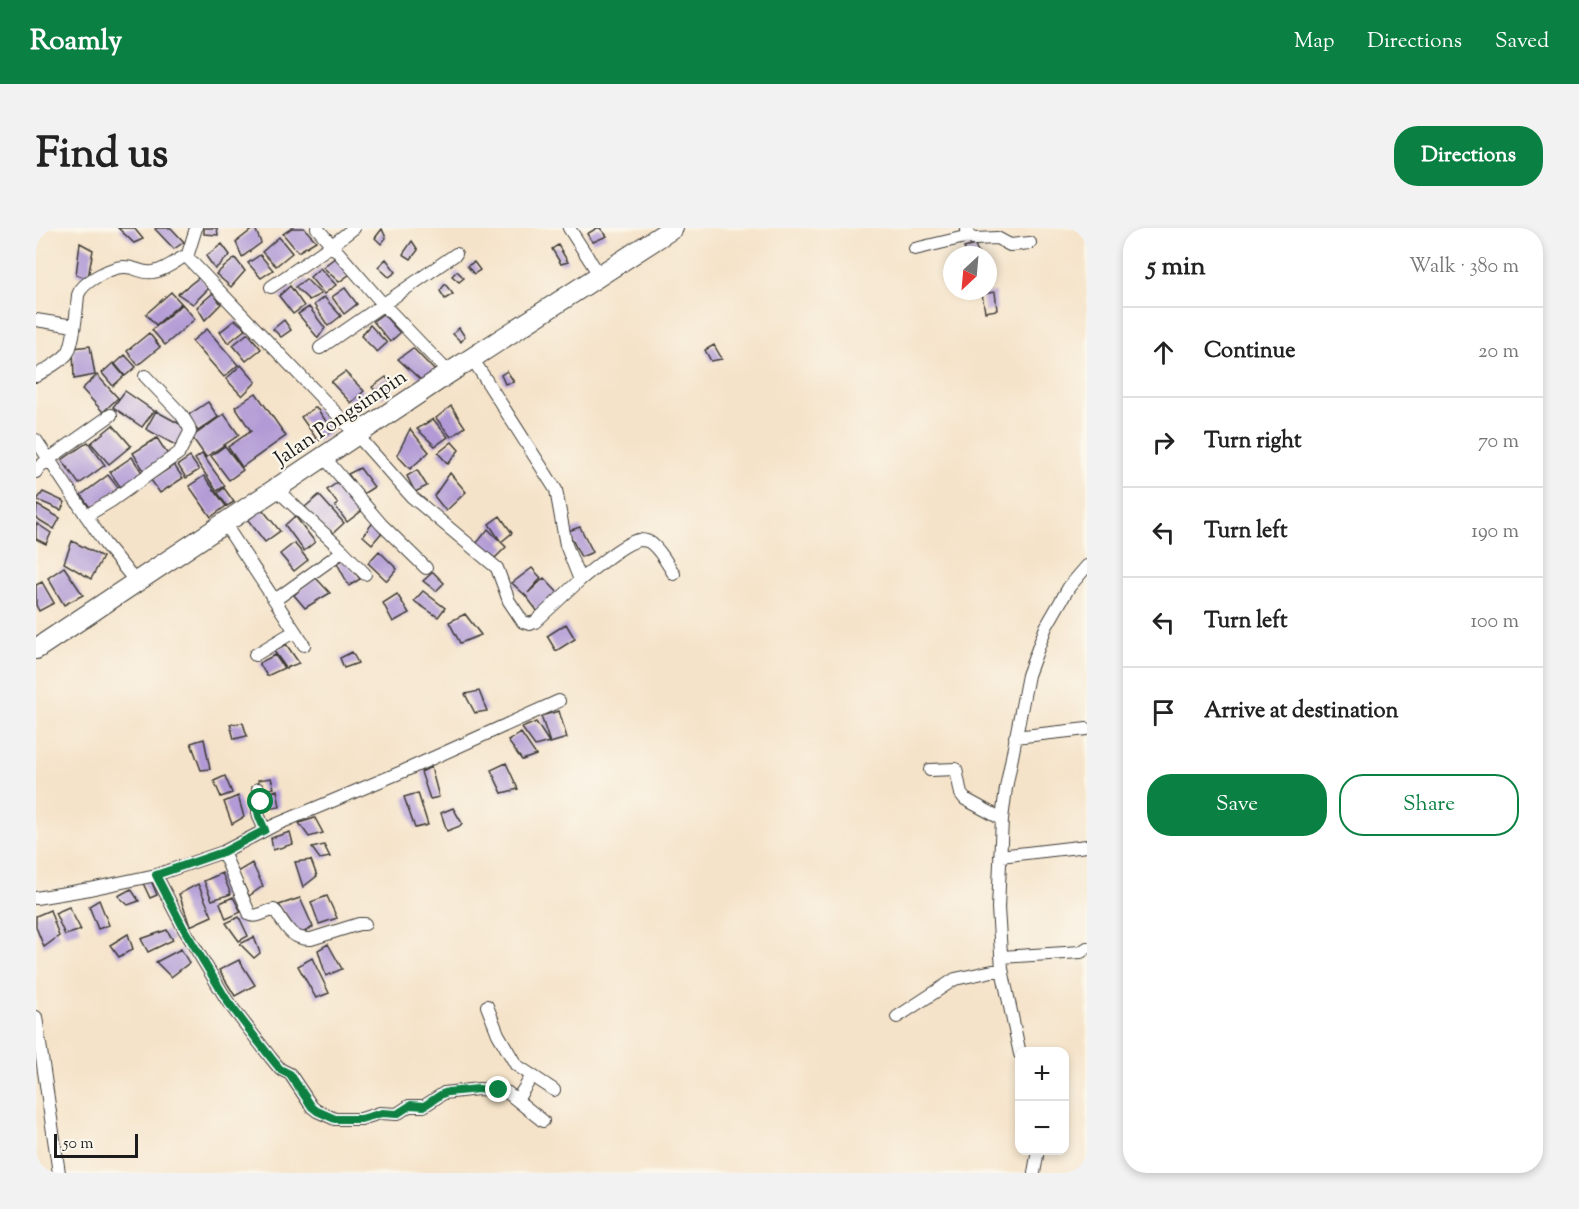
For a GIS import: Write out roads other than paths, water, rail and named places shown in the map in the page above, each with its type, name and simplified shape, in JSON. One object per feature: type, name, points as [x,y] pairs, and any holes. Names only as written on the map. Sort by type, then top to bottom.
[{"type":"main road","name":"Jalan Pongsimpin","points":[[36,649],[449,373],[673,228]]},
{"type":"street","points":[[187,256],[196,228]]},
{"type":"street","points":[[317,228],[383,304],[449,373]]},
{"type":"street","points":[[271,286],[354,228]]},
{"type":"street","points":[[569,228],[600,276]]},
{"type":"street","points":[[915,249],[967,232],[975,239],[997,238],[1010,245],[1029,243]]},
{"type":"street","points":[[320,348],[456,254]]},
{"type":"street","points":[[36,376],[67,354],[72,346],[79,291],[84,285],[109,271],[123,267],[155,272],[187,256]]},
{"type":"street","points":[[187,256],[357,435],[412,497],[497,568],[509,601],[523,622],[530,624],[536,621],[606,558],[640,540],[655,546],[674,574]]},
{"type":"street","points":[[36,320],[74,326]]},
{"type":"street","points":[[472,358],[556,490],[566,545],[580,579]]},
{"type":"street","points":[[86,516],[179,453],[186,440],[190,429],[181,414],[145,376]]},
{"type":"street","points":[[36,472],[49,459],[111,415]]},
{"type":"street","points":[[36,440],[105,544],[136,582]]},
{"type":"street","points":[[324,457],[381,524],[426,568]]},
{"type":"street","points":[[276,489],[365,574]]},
{"type":"street","points":[[224,523],[304,645]]},
{"type":"street","points":[[275,600],[343,551]]},
{"type":"street","points":[[1019,1047],[1002,963],[998,899],[1002,819],[1025,683],[1046,627],[1069,587],[1087,566]]},
{"type":"street","points":[[255,656],[295,631]]},
{"type":"street","points":[[36,898],[156,875],[223,852],[265,830],[559,701]]},
{"type":"street","points":[[1015,737],[1087,729]]},
{"type":"street","points":[[930,770],[956,769],[961,794],[965,799],[1002,819]]},
{"type":"street","points":[[258,789],[261,802],[257,813],[265,830]]},
{"type":"street","points":[[1000,856],[1087,846]]},
{"type":"street","points":[[223,852],[250,915],[255,916],[274,910],[290,932],[304,939],[365,924]]},
{"type":"street","points":[[156,875],[184,929],[228,1002],[280,1069],[290,1074],[317,1111],[335,1119],[361,1119],[382,1113],[397,1114],[409,1106],[424,1106],[444,1094],[478,1089],[503,1092],[543,1121]]},
{"type":"street","points":[[897,1017],[955,979],[1002,963],[1081,952],[1087,948]]},
{"type":"street","points":[[486,1006],[498,1034],[516,1065],[554,1089]]},
{"type":"street","points":[[36,1017],[59,1173]]},
{"type":"street","points":[[517,1100],[532,1076]]},
{"type":"street","points":[[1035,1173],[1037,1155]]}]
